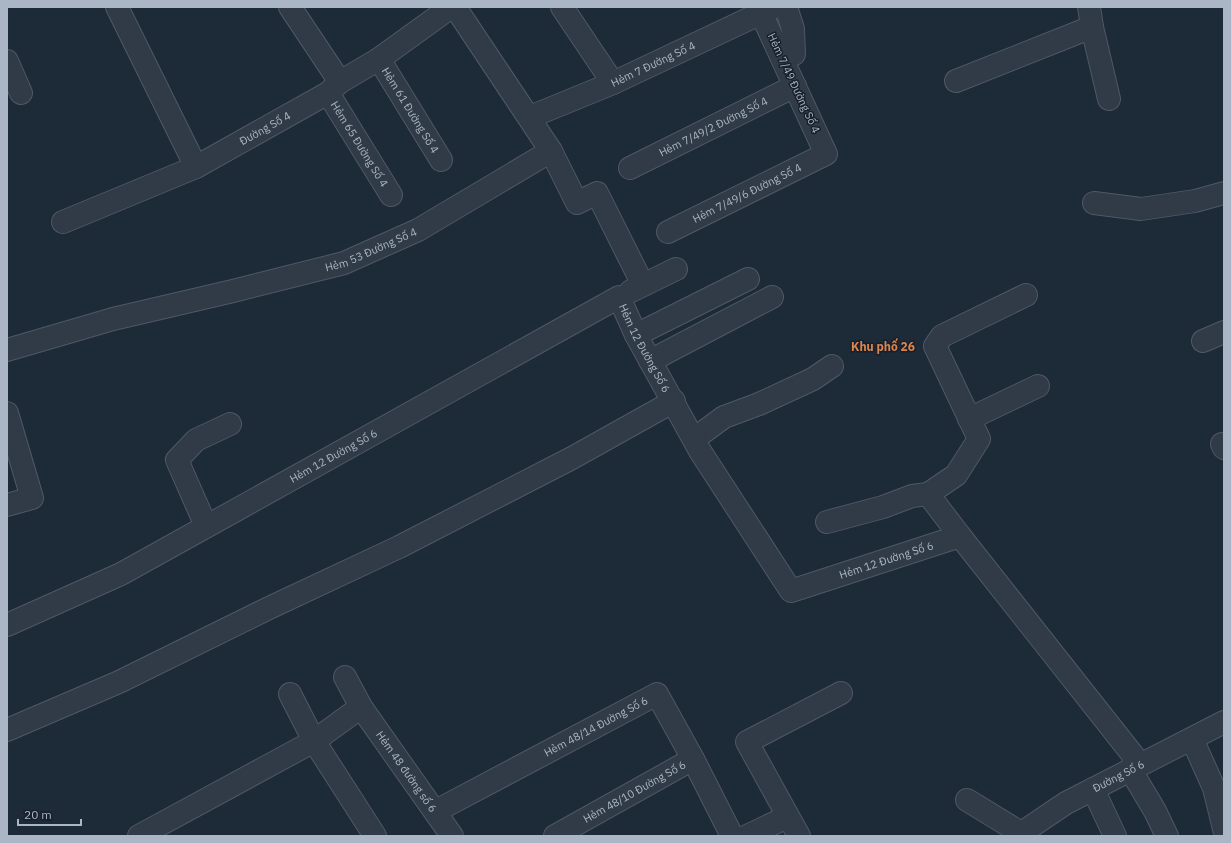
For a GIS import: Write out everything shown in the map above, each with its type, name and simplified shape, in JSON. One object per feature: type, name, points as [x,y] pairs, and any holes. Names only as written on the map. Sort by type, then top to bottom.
[{"type":"street","points":[[117,7],[196,167]]},
{"type":"street","name":"Hẻm 65 Đường Số 4","points":[[290,7],[391,195]]},
{"type":"street","name":"Đường Số 4","points":[[63,222],[196,167],[334,88],[379,59],[451,7]]},
{"type":"street","points":[[455,7],[530,117],[551,151],[578,203],[597,193],[643,285]]},
{"type":"street","points":[[562,7],[613,83]]},
{"type":"street","points":[[786,7],[793,28],[794,54]]},
{"type":"street","name":"Hẻm 7 Đường Số 4","points":[[530,117],[613,83],[768,10]]},
{"type":"street","name":"Hẻm 7/49 Đường Số 4","points":[[768,10],[795,86],[826,154]]},
{"type":"street","points":[[956,81],[1090,17],[1109,99]]},
{"type":"street","name":"Hẻm 61 Đường Số 4","points":[[379,59],[442,160]]},
{"type":"street","points":[[7,61],[21,93]]},
{"type":"street","name":"Hẻm 7/49/2 Đường Số 4","points":[[630,168],[795,86]]},
{"type":"street","name":"Hẻm 53 Đường Số 4","points":[[7,350],[113,319],[344,263],[418,230],[551,151]]},
{"type":"street","name":"Hẻm 7/49/6 Đường Số 4","points":[[668,232],[826,154]]},
{"type":"street","points":[[1094,203],[1140,209],[1195,201],[1224,193]]},
{"type":"street","points":[[619,297],[676,268]]},
{"type":"street","points":[[636,335],[748,279]]},
{"type":"street","points":[[827,522],[883,507],[912,496],[928,494],[956,475],[979,438],[935,346],[942,336],[1026,295]]},
{"type":"street","name":"Hẻm 12 Đường Số 6","points":[[7,625],[121,574],[619,297],[636,335],[694,439],[791,591],[960,536]]},
{"type":"street","points":[[650,361],[772,297]]},
{"type":"street","points":[[1203,341],[1224,332]]},
{"type":"street","points":[[694,439],[724,417],[759,404],[812,379],[832,366]]},
{"type":"street","points":[[969,419],[1038,386]]},
{"type":"street","points":[[7,730],[125,679],[269,608],[399,547],[572,458],[674,401]]},
{"type":"street","points":[[206,526],[177,460],[196,440],[230,424]]},
{"type":"street","points":[[7,505],[32,498],[9,426]]},
{"type":"street","points":[[928,494],[1135,767],[1167,836]]},
{"type":"street","name":"Hẻm 48 đường số 6","points":[[345,678],[361,707],[436,811],[452,836]]},
{"type":"street","points":[[799,836],[746,742],[841,693]]},
{"type":"street","points":[[290,694],[314,740],[375,836]]},
{"type":"street","name":"Hẻm 48/14 Đường Số 6","points":[[436,811],[657,694],[693,759],[732,836]]},
{"type":"street","points":[[139,836],[314,740],[361,707]]},
{"type":"street","name":"Đường Số 6","points":[[1019,835],[1066,803],[1224,722]]},
{"type":"street","points":[[1192,738],[1214,788],[1224,829]]},
{"type":"street","name":"Hẻm 48/10 Đường Số 6","points":[[555,836],[693,759]]},
{"type":"street","points":[[1093,789],[1115,836]]},
{"type":"street","points":[[967,800],[1019,835]]},
{"type":"street","points":[[747,836],[787,817]]},
{"type":"district","name":"Khu phố 26","points":[[883,347]]}]
